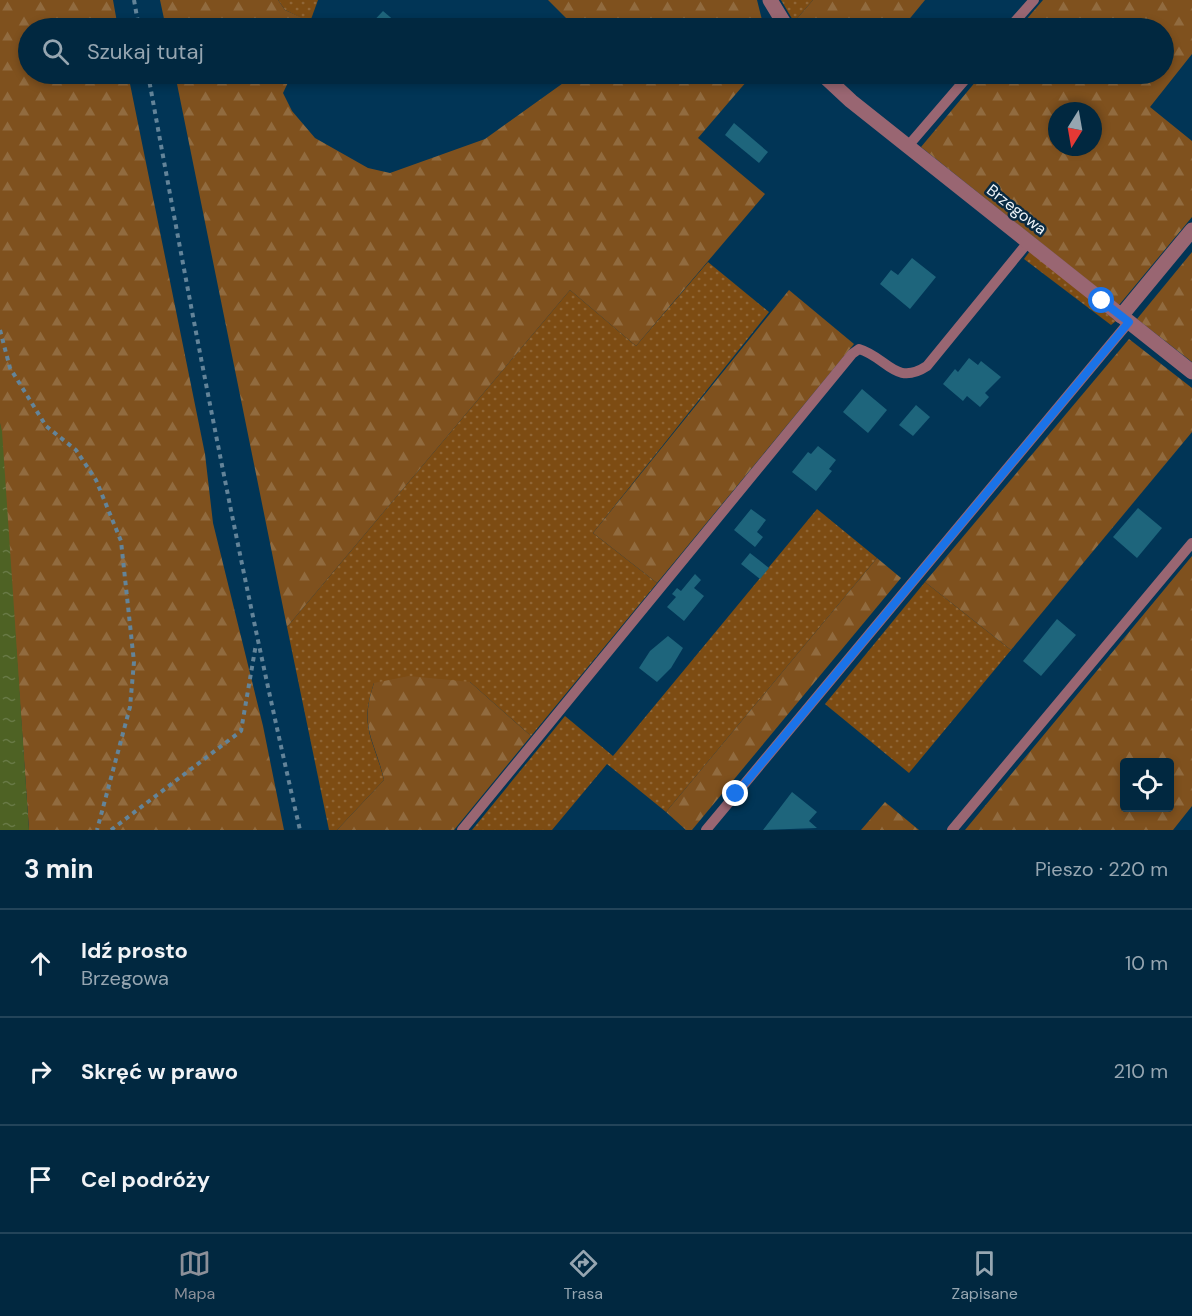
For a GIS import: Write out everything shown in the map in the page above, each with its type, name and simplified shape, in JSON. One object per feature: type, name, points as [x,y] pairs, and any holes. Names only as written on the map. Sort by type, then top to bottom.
[{"type":"street","points":[[770,0],[781,18]]},
{"type":"street","name":"Brzegowa","points":[[833,84],[851,101],[1192,372]]},
{"type":"street","points":[[1125,319],[1192,230]]},
{"type":"lane","points":[[1018,18],[1034,0]]},
{"type":"lane","points":[[908,146],[961,84]]},
{"type":"lane","points":[[462,830],[852,354],[859,349],[867,351],[893,370],[905,374],[916,373],[927,366],[1029,241]]},
{"type":"lane","points":[[706,830],[1125,319]]},
{"type":"lane","points":[[952,830],[1192,543]]},
{"type":"path","points":[[134,0],[137,18]]},
{"type":"path","points":[[150,84],[205,387],[256,641],[300,830]]},
{"type":"path","points":[[0,330],[10,368],[46,426],[76,450],[96,480],[121,541],[134,662],[130,707],[97,830]]},
{"type":"path","points":[[111,830],[241,731],[256,641]]},
{"type":"shaded area","points":[[278,0],[318,0],[311,18],[302,18],[285,10]]},
{"type":"shaded area","points":[[781,0],[813,0],[797,18],[792,18]]},
{"type":"shaded area","points":[[1030,251],[1116,321],[1111,325],[1024,259]]},
{"type":"shaded area","points":[[708,262],[769,312],[593,533],[657,583],[531,736],[470,682],[374,683],[368,711],[369,732],[384,780],[337,830],[329,830],[287,627],[570,290],[636,346]]},
{"type":"shaded area","points":[[817,509],[877,558],[666,812],[607,764],[552,830],[472,830],[565,716],[613,756]]},
{"type":"shaded area","points":[[925,582],[1011,650],[909,773],[825,704]]},
{"type":"green space","points":[[0,0],[113,0],[116,18],[18,18],[18,84],[130,84],[205,454],[213,523],[263,726],[284,830],[29,830],[0,423]]},
{"type":"green space","points":[[160,0],[278,0],[285,10],[302,18],[164,18]]},
{"type":"green space","points":[[548,0],[757,0],[762,18],[566,18]]},
{"type":"green space","points":[[813,0],[925,0],[910,18],[797,18]]},
{"type":"green space","points":[[1043,0],[1192,0],[1192,54],[1174,77],[1174,18],[1028,18]]},
{"type":"green space","points":[[177,84],[287,84],[283,93],[292,111],[315,138],[368,168],[390,173],[485,139],[562,84],[744,84],[698,138],[765,194],[636,346],[570,290],[287,627]]},
{"type":"green space","points":[[974,84],[1168,84],[1150,107],[1192,141],[1192,217],[1119,305],[921,147]]},
{"type":"green space","points":[[1192,252],[1192,362],[1137,319]]},
{"type":"green space","points":[[789,290],[854,344],[657,583],[593,533]]},
{"type":"green space","points":[[1129,339],[1192,388],[1192,432],[1011,650],[925,582]]},
{"type":"green space","points":[[1192,556],[1192,806],[1173,830],[965,830]]},
{"type":"green space","points":[[877,558],[901,578],[692,830],[686,830],[666,812]]},
{"type":"green space","points":[[409,676],[470,682],[531,736],[454,830],[337,830],[384,780],[368,723],[374,683]]},
{"type":"green space","points":[[885,802],[919,830],[861,830]]},
{"type":"water","points":[[0,423],[2,431],[29,830],[0,830]]},
{"type":"building","points":[[383,11],[391,18],[376,18]]},
{"type":"building","points":[[734,123],[768,152],[759,163],[725,135]]},
{"type":"building","points":[[912,258],[936,277],[910,309],[880,284],[891,270],[898,275]]},
{"type":"building","points":[[969,358],[978,365],[981,361],[1001,377],[985,393],[989,397],[980,407],[967,396],[963,401],[943,384],[955,369],[958,372]]},
{"type":"building","points":[[862,389],[887,410],[868,433],[843,412]]},
{"type":"building","points":[[916,405],[930,417],[913,436],[899,425]]},
{"type":"building","points":[[818,446],[836,460],[829,469],[832,471],[816,491],[792,472],[808,452],[811,454]]},
{"type":"building","points":[[1138,508],[1162,528],[1137,558],[1113,537]]},
{"type":"building","points":[[751,509],[766,520],[757,532],[763,537],[755,547],[734,530]]},
{"type":"building","points":[[750,553],[769,568],[760,579],[741,564]]},
{"type":"building","points":[[695,574],[701,580],[694,588],[704,596],[684,621],[667,607],[676,597],[672,594],[677,588],[681,591]]},
{"type":"building","points":[[1057,619],[1076,635],[1041,676],[1023,661]]},
{"type":"building","points":[[668,636],[683,648],[671,668],[657,682],[639,668],[650,651]]},
{"type":"building","points":[[792,792],[817,812],[809,821],[817,828],[763,830]]},
{"type":"route","points":[[736,794],[1129,322],[1102,301]]}]
